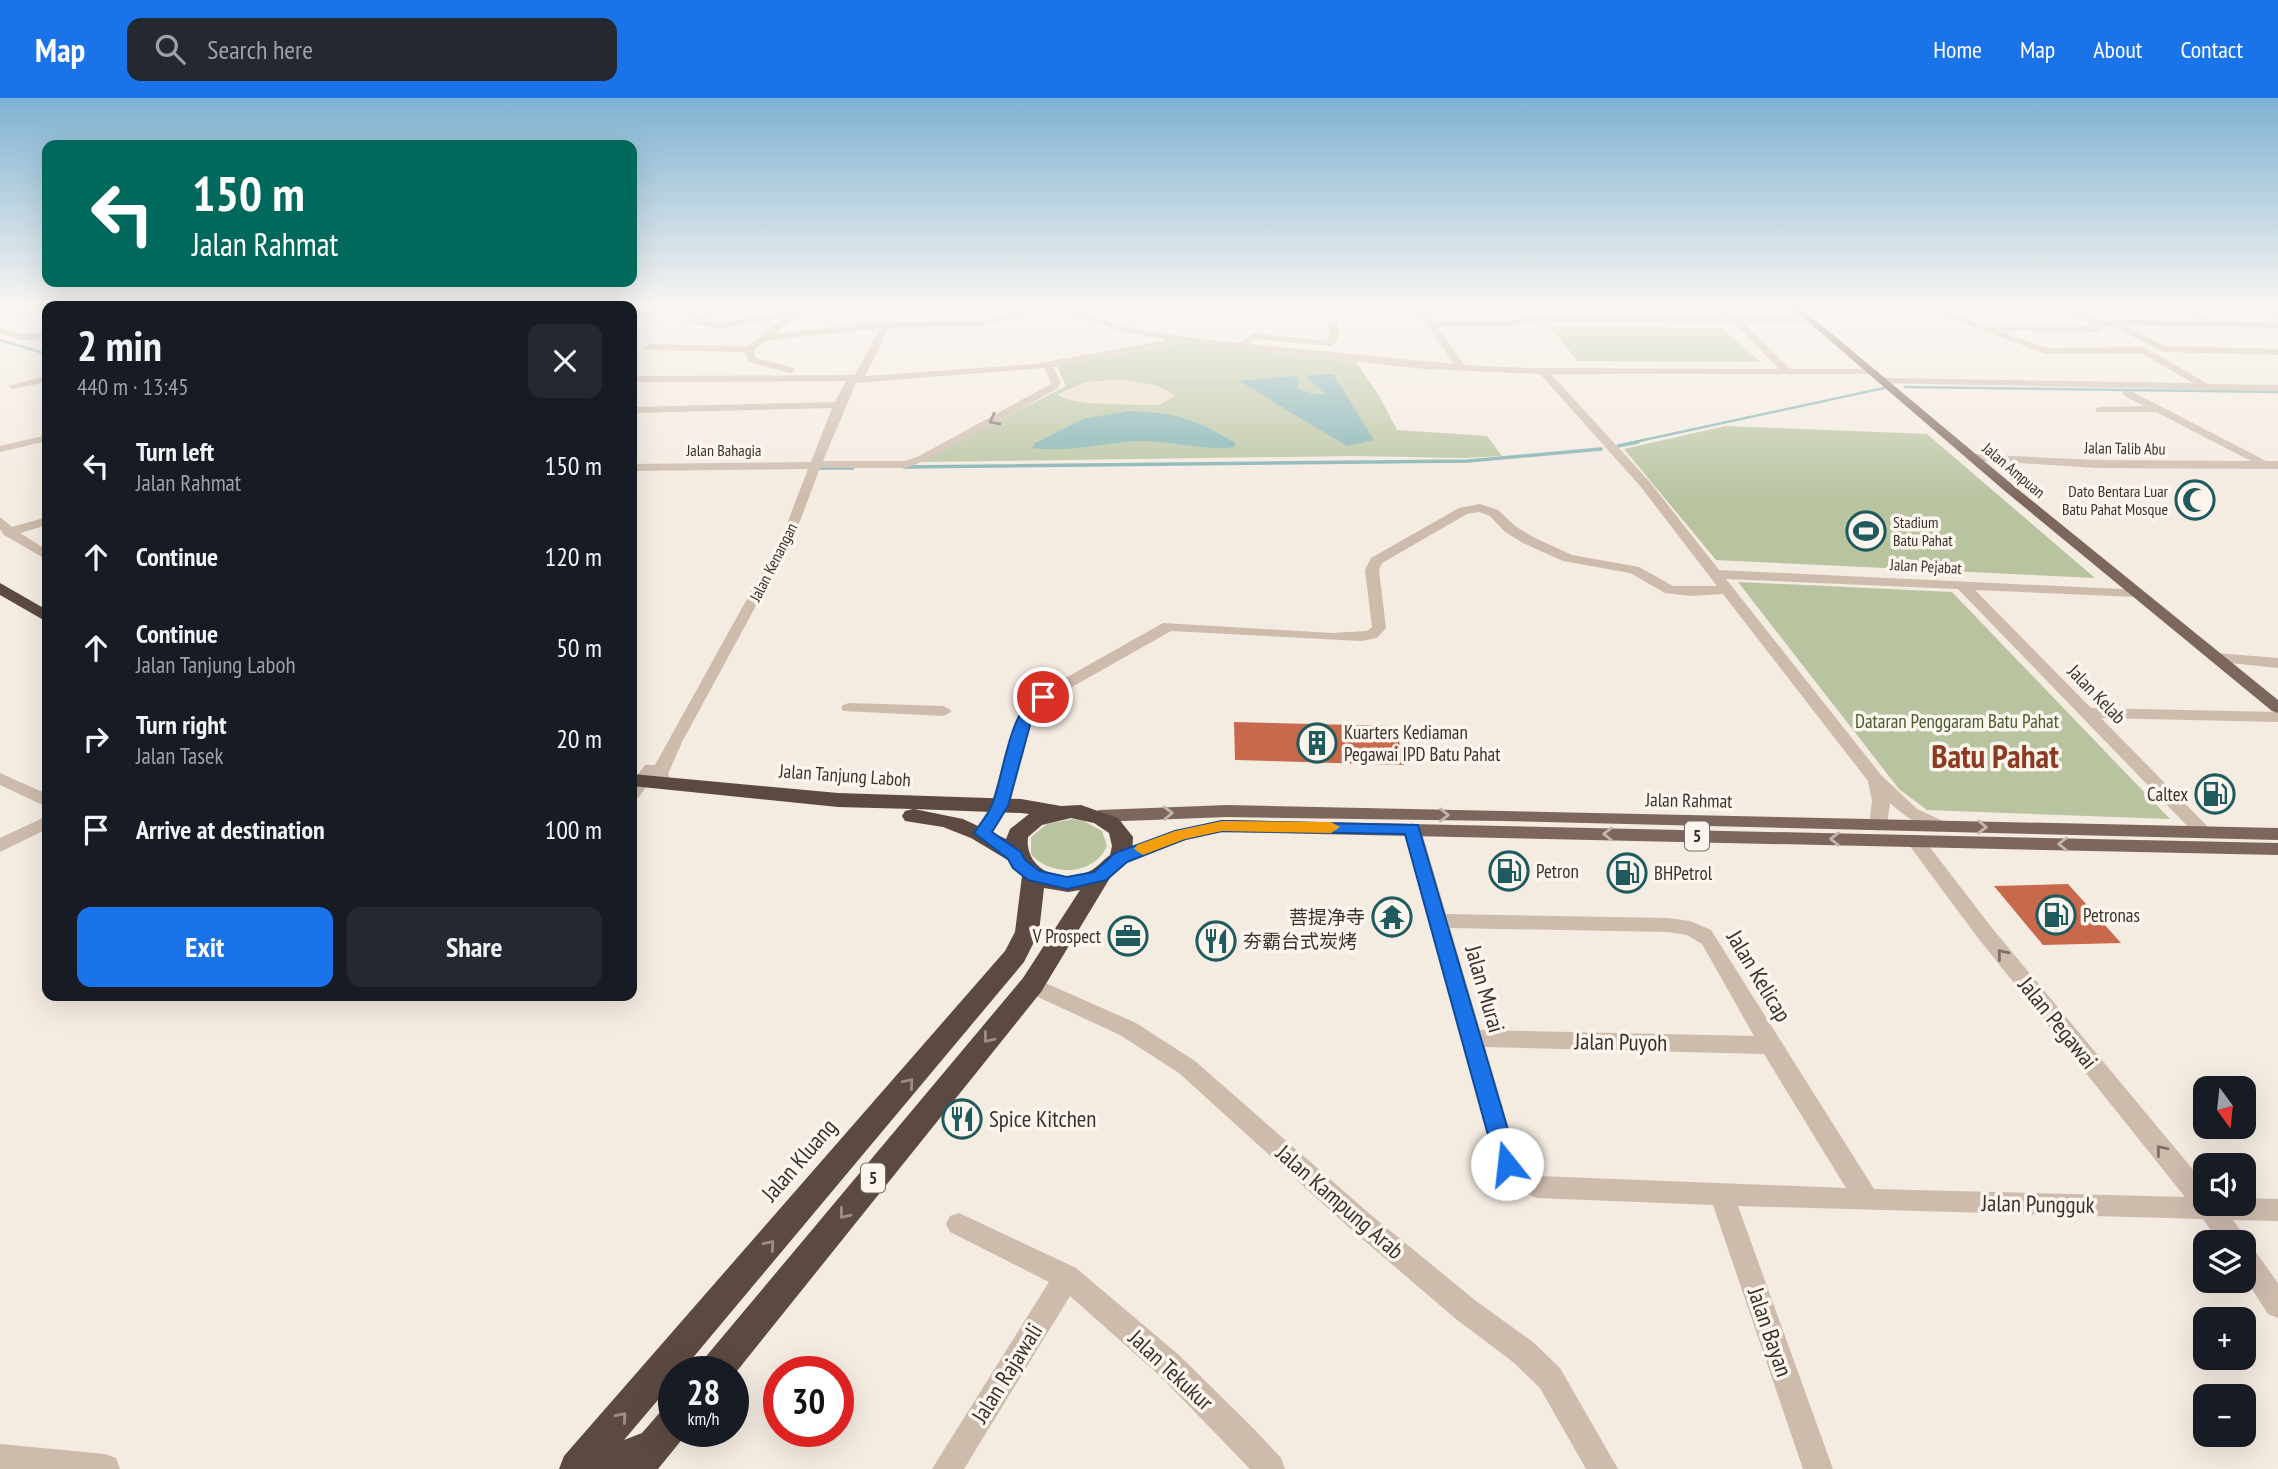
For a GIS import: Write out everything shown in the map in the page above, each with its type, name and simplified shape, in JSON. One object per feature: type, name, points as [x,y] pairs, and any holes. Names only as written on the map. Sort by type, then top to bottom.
[{"type":"highway","points":[[0,588],[42,614]]},
{"type":"highway","name":"Jalan Tanjung Laboh","points":[[637,782],[838,800],[1021,806],[1056,812]]},
{"type":"highway","name":"Jalan Tanjung Laboh","points":[[637,782],[936,818],[956,822],[983,833],[1015,856]]},
{"type":"highway","points":[[1034,876],[1019,863],[1014,845],[1018,834],[1040,817],[1056,812]]},
{"type":"highway","name":"5","points":[[1056,812],[1086,812],[1099,816]]},
{"type":"highway","points":[[1099,816],[1118,829],[1123,838],[1121,858]]},
{"type":"highway","name":"5","points":[[728,1356],[1032,985],[1100,876],[1121,858]]},
{"type":"highway","name":"5","points":[[1034,876],[1067,883],[1100,876]]},
{"type":"highway","name":"Jalan Kluang","points":[[577,1469],[1015,956],[1027,932],[1034,876]]},
{"type":"highway","points":[[615,1469],[632,1455],[655,1445]]},
{"type":"main road","name":"Jalan Ampuan","points":[[1873,372],[2216,658],[2275,712]]},
{"type":"main road","name":"Jalan Rahmat","points":[[1099,816],[1227,811],[1502,814],[2278,834]]},
{"type":"main road","name":"Jalan Rahmat","points":[[1121,858],[1181,835],[1222,826],[2278,849]]},
{"type":"street","points":[[812,372],[858,377]]},
{"type":"street","name":"Jalan Kenangan","points":[[663,784],[659,774],[674,742],[782,550],[839,405],[861,372]]},
{"type":"street","points":[[637,379],[858,377],[974,372]]},
{"type":"street","name":"Jalan Bahagia","points":[[637,467],[816,468],[898,464],[919,460],[1054,387],[1056,382],[1051,372]]},
{"type":"street","points":[[1528,372],[1551,388],[1562,392]]},
{"type":"street","points":[[1544,372],[1620,454],[1875,779],[1911,813],[1939,827]]},
{"type":"street","points":[[1812,372],[1879,377],[2206,386],[2270,392]]},
{"type":"street","points":[[2182,372],[2206,386]]},
{"type":"street","points":[[13,386],[42,380]]},
{"type":"street","points":[[2127,393],[2265,465]]},
{"type":"street","points":[[637,410],[839,405]]},
{"type":"street","points":[[2100,410],[2159,409]]},
{"type":"street","points":[[0,449],[42,439]]},
{"type":"street","name":"Jalan Talib Abu","points":[[1972,457],[2096,464],[2278,465]]},
{"type":"street","points":[[983,833],[999,806],[1027,712],[1043,697],[1168,626],[1332,637],[1372,635],[1379,628],[1372,570],[1376,561],[1442,522],[1472,508],[1490,510],[1528,540],[1568,558],[1634,570],[1670,590],[1690,592],[1727,589]]},
{"type":"street","points":[[5,526],[42,522]]},
{"type":"street","points":[[5,526],[42,552]]},
{"type":"street","name":"Jalan Pejabat","points":[[1715,573],[2136,593]]},
{"type":"street","name":"Jalan Kelab","points":[[1962,585],[2203,832]]},
{"type":"street","points":[[2216,658],[2278,663]]},
{"type":"street","points":[[849,708],[944,711]]},
{"type":"street","points":[[2086,713],[2275,712]]},
{"type":"street","name":"Jalan Kenangan","points":[[637,779],[674,742]]},
{"type":"street","points":[[0,778],[42,798]]},
{"type":"street","points":[[1875,779],[1881,802],[1878,825]]},
{"type":"street","points":[[0,846],[42,825]]},
{"type":"street","name":"Jalan Murai","points":[[1412,829],[1507,1164]]},
{"type":"street","name":"Jalan Pegawai","points":[[1915,841],[2015,970],[2193,1188]]},
{"type":"street","name":"Jalan Kelicap","points":[[1438,921],[1690,927],[1709,939],[1770,1045],[1867,1200]]},
{"type":"street","name":"Jalan Kampung Arab","points":[[1032,985],[1128,1029],[1187,1067],[1362,1223],[1466,1310],[1523,1352],[1550,1378],[1602,1469]]},
{"type":"street","name":"Jalan Puyoh","points":[[1471,1038],[1770,1045]]},
{"type":"street","name":"Jalan Pungguk","points":[[1507,1164],[1518,1178],[1537,1187],[1867,1200],[2193,1205]]},
{"type":"street","name":"Jalan Bayan","points":[[1722,1195],[1818,1469]]},
{"type":"street","points":[[2256,1208],[2278,1210]]},
{"type":"street","name":"Jalan Tekukur","points":[[959,1224],[1067,1277],[1169,1365],[1244,1439],[1270,1469]]},
{"type":"street","points":[[2256,1273],[2278,1305]]},
{"type":"street","name":"Jalan Rajawali","points":[[947,1469],[1067,1277]]},
{"type":"street","points":[[0,1459],[105,1469]]},
{"type":"green space","points":[[1060,372],[1363,372],[1397,430],[1487,436],[1502,456],[919,462],[1066,386]]},
{"type":"green space","name":"Stadium Batu Pahat","points":[[1725,426],[1927,434],[2095,578],[1716,560],[1624,449]]},
{"type":"green space","name":"Dataran Penggaram Batu Pahat","points":[[1738,582],[1952,592],[2170,819],[1927,810],[1899,789]]},
{"type":"green space","points":[[1072,819],[1084,821],[1102,831],[1107,846],[1101,856],[1082,868],[1071,870],[1049,867],[1031,854],[1031,837],[1047,824]]},
{"type":"shaded area","points":[[1122,379],[1158,386],[1175,395],[1160,405],[1135,405],[1086,403],[1065,399],[1058,394],[1086,382]]},
{"type":"water","points":[[1333,374],[1374,440],[1347,446],[1239,381],[1293,376],[1298,378],[1297,388],[1321,394],[1325,393],[1305,376]]},
{"type":"water","points":[[1128,411],[1185,418],[1236,443],[1234,447],[1222,448],[1141,441],[1060,449],[1032,448],[1035,443],[1083,419]]},
{"type":"building","name":"Kuarters Kediaman Pegawai IPD Batu Pahat","points":[[1234,722],[1396,726],[1404,765],[1235,760]]},
{"type":"building","name":"Petronas","points":[[2068,884],[2121,943],[2043,945],[1994,886]]},
{"type":"waterway","points":[[1905,387],[2278,392]]},
{"type":"waterway","points":[[1630,443],[1884,388]]},
{"type":"waterway","points":[[1618,446],[1638,442]]},
{"type":"waterway","points":[[904,467],[1468,461],[1601,449]]},
{"type":"waterway","points":[[813,468],[853,468]]},
{"type":"slow traffic","points":[[1143,849],[1181,835],[1222,826],[1331,827]]},
{"type":"place","name":"Dato Bentara Luar Batu Pahat Mosque","points":[[2195,500]]},
{"type":"place","name":"Stadium Batu Pahat","points":[[1866,531]]},
{"type":"place","name":"Kuarters Kediaman Pegawai IPD Batu Pahat","points":[[1317,743]]},
{"type":"place","name":"Caltex","points":[[2215,794]]},
{"type":"place","name":"Petron","points":[[1509,871]]},
{"type":"place","name":"BHPetrol","points":[[1627,873]]},
{"type":"place","name":"Petronas","points":[[2056,915]]},
{"type":"place","name":"菩提净寺","points":[[1392,917]]},
{"type":"place","name":"V Prospect","points":[[1128,936]]},
{"type":"place","name":"夯霸台式炭烤","points":[[1216,941]]},
{"type":"place","name":"Spice Kitchen","points":[[962,1119]]},
{"type":"district","name":"Batu Pahat","points":[[1995,756]]},
{"type":"route","points":[[1043,697],[1027,712],[999,806],[983,833],[1015,856],[1025,870],[1034,876],[1067,883],[1084,881],[1100,876],[1121,858],[1181,835],[1222,826],[1412,829],[1507,1164]]}]
